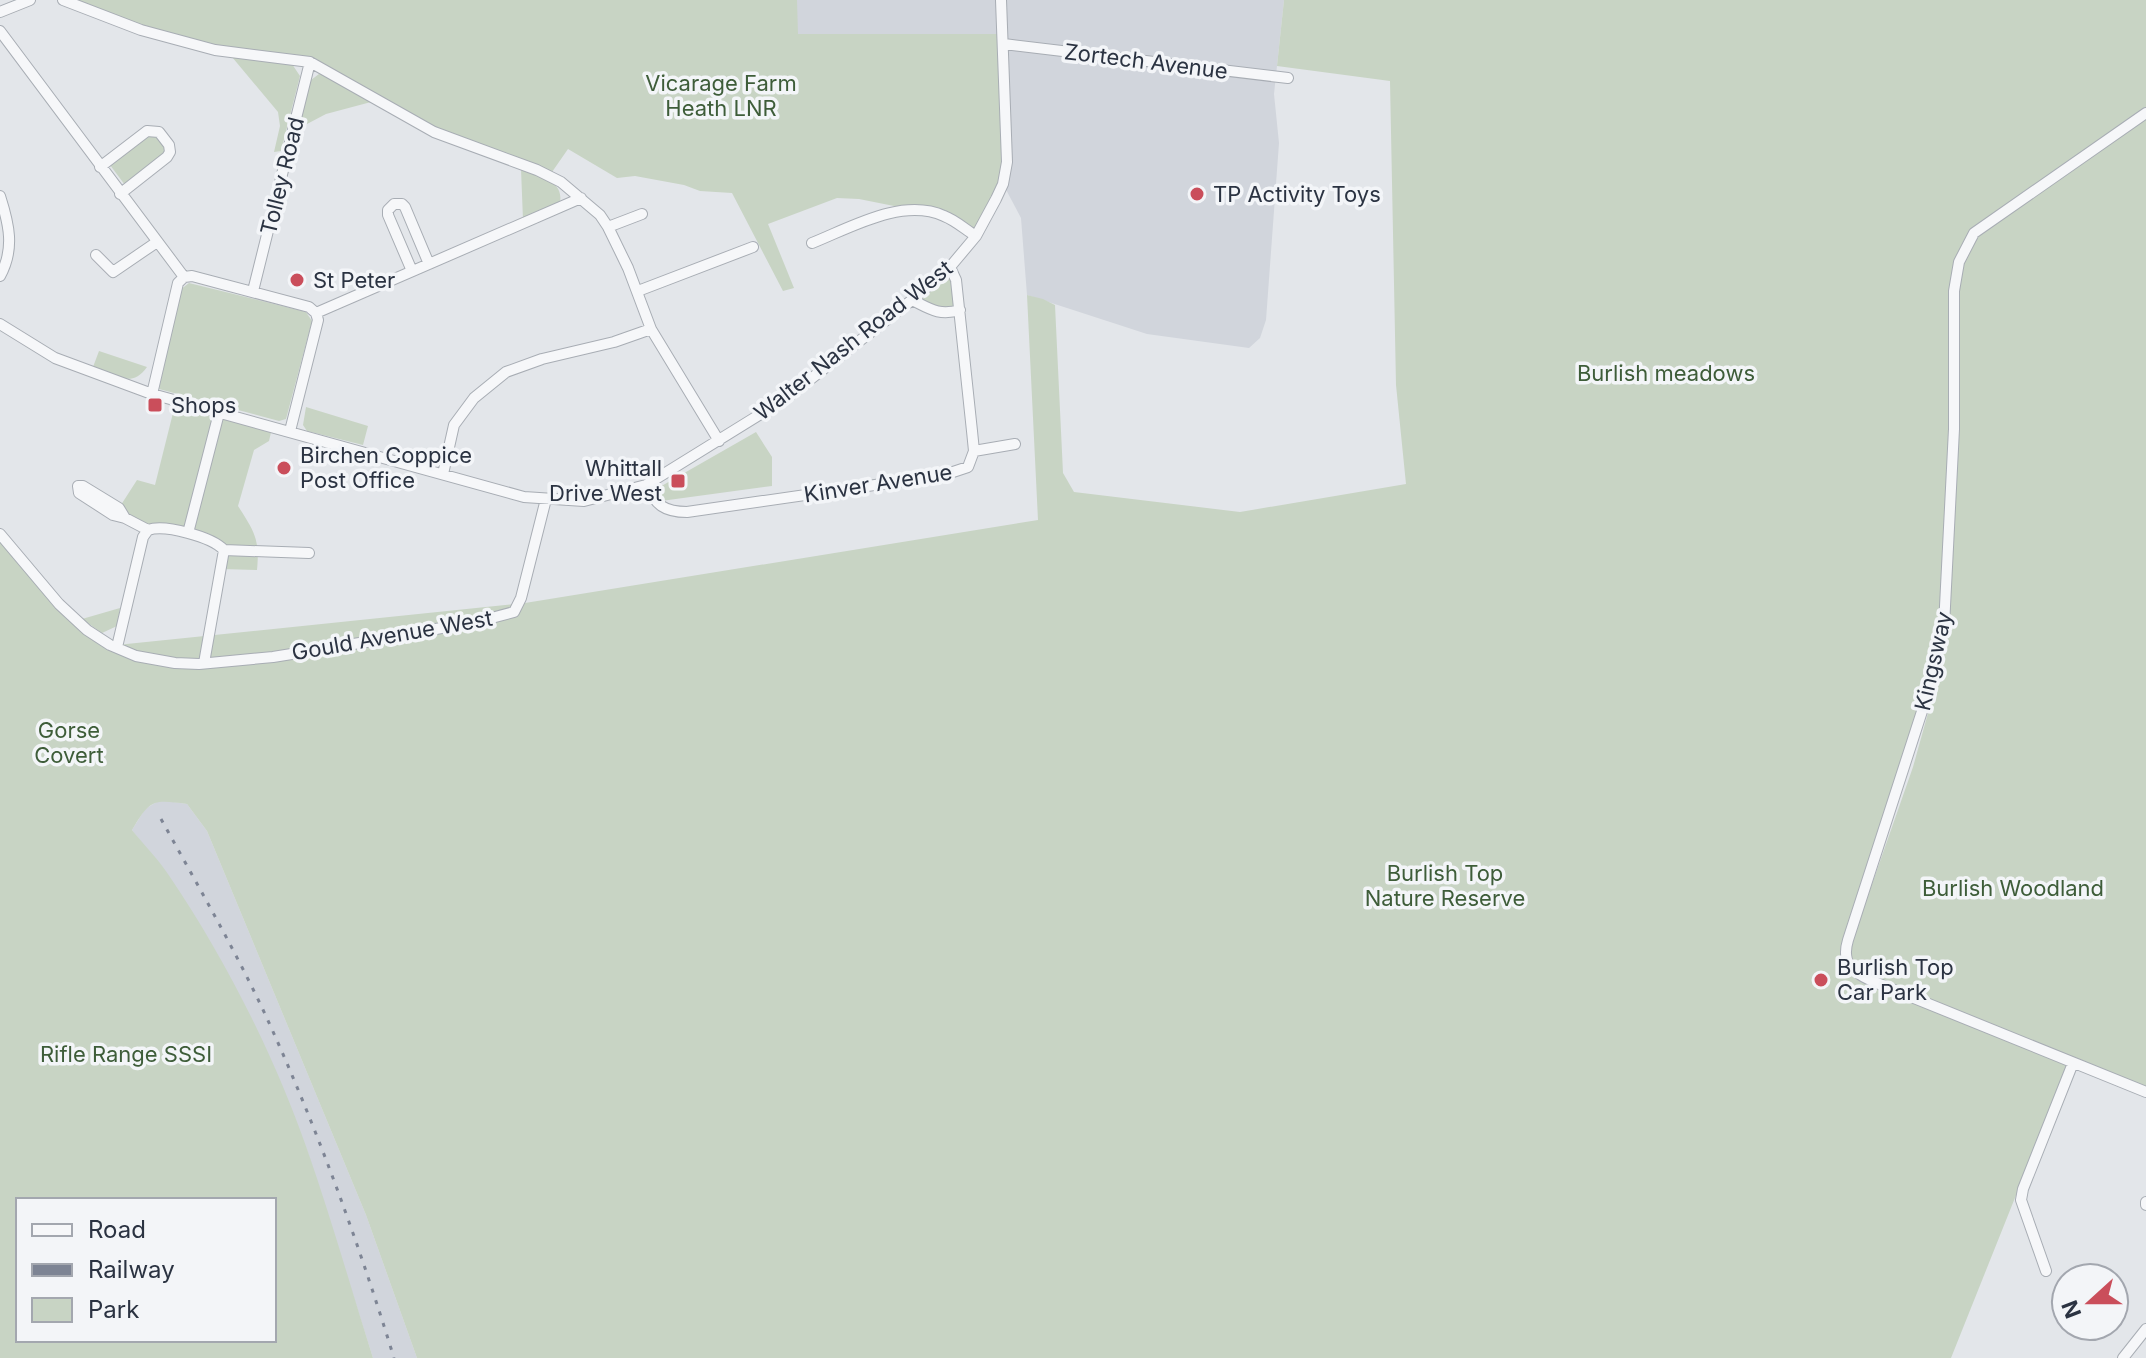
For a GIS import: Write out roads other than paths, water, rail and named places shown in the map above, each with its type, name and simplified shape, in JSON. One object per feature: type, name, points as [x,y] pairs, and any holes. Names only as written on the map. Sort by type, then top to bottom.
[{"type":"street","points":[[0,12],[29,0]]},
{"type":"street","points":[[63,0],[141,30],[215,50],[310,62],[434,132],[561,182],[600,215],[608,227],[638,291],[651,329],[719,441]]},
{"type":"street","name":"Walter Nash Road West","points":[[0,324],[55,358],[152,394],[524,497],[584,501],[646,485],[785,399],[912,300],[950,267],[976,236],[1000,192],[1007,162],[1001,0]]},
{"type":"street","points":[[0,31],[184,277]]},
{"type":"street","name":"Zortech Avenue","points":[[1004,44],[1288,78]]},
{"type":"street","name":"Tolley Road","points":[[253,291],[310,62]]},
{"type":"street","name":"Kingsway","points":[[2146,113],[1980,228],[1964,248],[1954,291],[1954,429],[1944,626],[1925,702],[1846,949],[1847,964],[1857,974],[2146,1092]]},
{"type":"street","points":[[100,167],[147,131],[159,132],[164,137],[170,152],[167,157],[120,194]]},
{"type":"street","points":[[0,196],[10,228],[5,267],[0,276]]},
{"type":"street","points":[[316,313],[581,198]]},
{"type":"street","points":[[412,271],[388,215],[394,204],[405,207],[429,264]]},
{"type":"street","points":[[812,243],[880,216],[912,210],[944,216],[976,236]]},
{"type":"street","points":[[608,227],[642,214]]},
{"type":"street","points":[[96,255],[113,272],[157,242]]},
{"type":"street","points":[[638,291],[753,247]]},
{"type":"street","name":"Kinver Avenue","points":[[646,485],[654,501],[663,509],[687,512],[944,475],[968,467],[974,451],[960,310],[956,280],[950,267]]},
{"type":"street","points":[[152,394],[178,283],[184,277],[192,276],[253,291],[309,307],[318,320],[290,431]]},
{"type":"street","points":[[912,300],[934,313],[960,310]]},
{"type":"street","points":[[443,474],[454,425],[474,398],[506,372],[651,329]]},
{"type":"street","points":[[188,533],[219,413]]},
{"type":"street","points":[[974,451],[1015,444]]},
{"type":"street","name":"Gould Avenue West","points":[[0,534],[71,616],[99,639],[153,660],[204,663],[273,657],[372,641],[514,612],[521,598],[546,499]]},
{"type":"street","points":[[125,518],[148,530]]},
{"type":"street","points":[[117,647],[143,537],[148,530],[155,528],[188,533],[218,544],[224,550],[309,553]]},
{"type":"street","points":[[204,663],[224,550]]},
{"type":"street","points":[[2046,1271],[2021,1200],[2073,1063]]},
{"type":"street","points":[[2123,1358],[2146,1329]]},
{"type":"railway","points":[[161,819],[241,965],[284,1056],[335,1184],[394,1358]]},
{"type":"place","name":"TP Activity Toys","points":[[1197,194]]},
{"type":"place","name":"St Peter","points":[[297,280]]},
{"type":"place","name":"Shops","points":[[155,405]]},
{"type":"place","name":"Birchen Coppice Post Office","points":[[284,468]]},
{"type":"place","name":"Whittall Drive West","points":[[678,481]]},
{"type":"place","name":"Burlish Top Car Park","points":[[1821,980]]},
{"type":"park label","name":"Vicarage Farm Heath LNR","points":[[721,96]]},
{"type":"park label","name":"Burlish meadows","points":[[1666,373]]},
{"type":"park label","name":"Gorse Covert","points":[[69,742]]},
{"type":"park label","name":"Burlish Top Nature Reserve","points":[[1445,886]]},
{"type":"park label","name":"Burlish Woodland","points":[[2013,888]]},
{"type":"park label","name":"Rifle Range SSSI","points":[[126,1054]]}]
